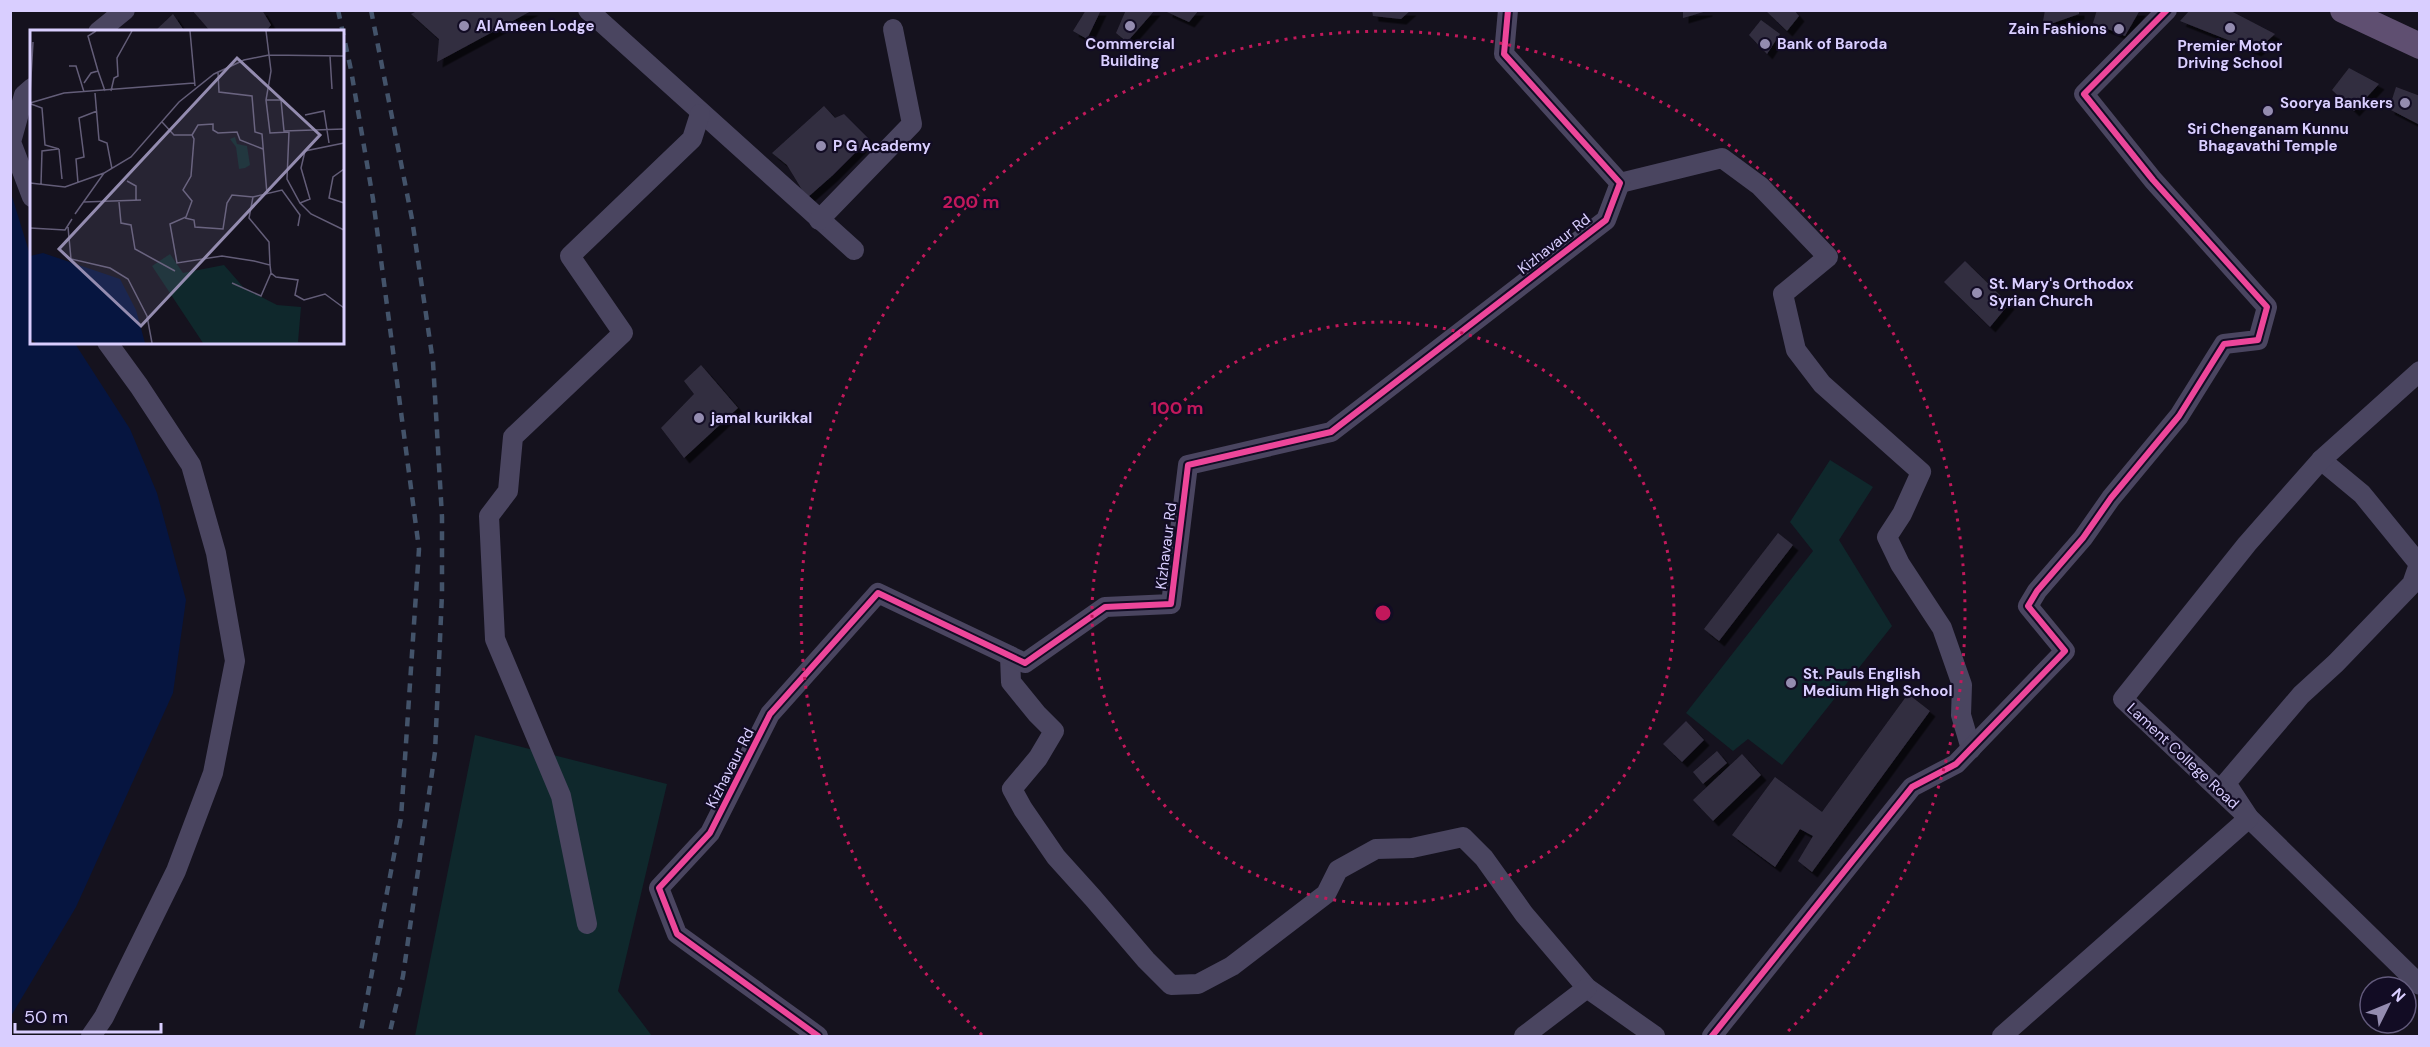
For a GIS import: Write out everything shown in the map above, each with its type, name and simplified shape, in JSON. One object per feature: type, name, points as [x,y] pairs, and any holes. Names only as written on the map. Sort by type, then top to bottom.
[{"type":"main road","points":[[2343,10],[2420,45]]},
{"type":"street","points":[[100,30],[125,10]]},
{"type":"street","points":[[588,10],[700,114],[854,250]]},
{"type":"street","points":[[1508,10],[1504,54],[1620,183],[1722,158],[1760,186],[1828,256],[1784,294],[1796,350],[1822,384],[1921,472],[1902,514],[1887,537],[1899,564],[1942,628],[1962,685],[1961,715],[1971,749]]},
{"type":"street","points":[[1712,1036],[1912,787],[1956,764],[2065,651],[2028,606],[2037,591],[2083,538],[2111,498],[2179,416],[2224,344],[2258,340],[2267,307],[2153,180],[2084,94],[2167,10]]},
{"type":"street","points":[[819,220],[912,124],[893,29]]},
{"type":"street","points":[[30,90],[24,95],[11,142],[30,192]]},
{"type":"street","points":[[587,924],[561,796],[495,639],[489,516],[508,491],[513,437],[622,333],[570,256],[692,139],[700,114]]},
{"type":"street","name":"Kizhavaur Rd","points":[[818,1036],[677,934],[659,888],[710,833],[770,714],[878,592],[1025,663],[1105,607],[1171,604],[1188,465],[1331,432],[1606,219],[1620,183]]},
{"type":"street","points":[[91,1036],[104,1017],[176,871],[213,773],[235,661],[216,553],[191,465],[139,386],[108,344]]},
{"type":"street","name":"Lament College Road","points":[[2002,1036],[2248,818],[2122,699],[2247,544],[2321,460],[2420,370]]},
{"type":"street","points":[[2321,460],[2362,494],[2419,564],[2412,584],[2336,663],[2301,695],[2226,783],[2248,818],[2420,985]]},
{"type":"street","points":[[1010,656],[1011,682],[1037,714],[1054,730],[1038,758],[1012,789],[1056,857],[1171,986],[1198,984],[1232,966],[1326,894],[1338,870],[1376,849],[1412,848],[1463,837],[1484,858],[1524,914],[1587,988],[1655,1036]]},
{"type":"street","points":[[1524,1036],[1587,988]]},
{"type":"green space","points":[[1830,460],[1873,487],[1839,540],[1892,626],[1782,765],[1748,739],[1733,751],[1686,713],[1813,551],[1790,522]]},
{"type":"green space","points":[[475,735],[667,784],[618,991],[652,1036],[415,1036]]},
{"type":"water","points":[[10,190],[30,255],[30,344],[75,344],[130,429],[157,493],[186,600],[173,693],[76,907],[11,1016]]},
{"type":"building","points":[[192,10],[262,10],[271,25],[267,30],[209,30]]},
{"type":"building","name":"Al Ameen Lodge","points":[[419,10],[533,10],[437,62],[439,39],[411,14]]},
{"type":"building","points":[[1086,10],[1101,10],[1087,39],[1073,31]]},
{"type":"building","name":"Commercial Building","points":[[1126,10],[1155,10],[1127,42],[1116,33]]},
{"type":"building","points":[[1167,10],[1199,10],[1189,22]]},
{"type":"building","points":[[1372,10],[1411,10],[1401,19],[1373,16]]},
{"type":"building","points":[[1683,10],[1707,10],[1707,11],[1683,18]]},
{"type":"building","points":[[1765,10],[1794,10],[1799,16],[1787,31]]},
{"type":"building","points":[[2045,10],[2079,10],[2079,14],[2042,27]]},
{"type":"building","name":"Zain Fashions","points":[[2097,10],[2140,10],[2125,36],[2093,23]]},
{"type":"building","name":"Premier Motor Driving School","points":[[2190,10],[2229,10],[2275,34],[2256,51],[2180,21]]},
{"type":"building","points":[[173,14],[184,30],[156,30]]},
{"type":"building","name":"Bank of Baroda","points":[[1761,20],[1780,34],[1767,54],[1749,35]]},
{"type":"building","points":[[2349,68],[2379,84],[2354,111],[2332,90]]},
{"type":"building","name":"Soorya Bankers","points":[[2396,87],[2420,96],[2420,125],[2389,109]]},
{"type":"building","name":"P G Academy","points":[[824,106],[835,118],[844,114],[869,139],[807,198],[787,165],[772,153]]},
{"type":"building","name":"St. Mary's Orthodox Syrian Church","points":[[1965,261],[2009,304],[1990,327],[1944,282]]},
{"type":"building","name":"jamal kurikkal","points":[[701,365],[738,408],[684,458],[661,428],[694,394],[684,381]]},
{"type":"building","points":[[1778,533],[1793,545],[1719,641],[1704,629]]},
{"type":"building","points":[[1908,694],[1930,711],[1812,872],[1798,861],[1813,836],[1800,829],[1775,867],[1732,835],[1775,777],[1822,812]]},
{"type":"building","points":[[1686,721],[1704,740],[1682,762],[1663,744]]},
{"type":"building","points":[[1717,751],[1727,763],[1703,784],[1693,772]]},
{"type":"building","points":[[1742,754],[1761,775],[1713,821],[1693,800]]},
{"type":"railway","points":[[338,10],[342,30]]},
{"type":"railway","points":[[371,10],[412,219],[433,362],[442,517],[442,594],[435,752],[403,976],[389,1036]]},
{"type":"railway","points":[[344,38],[373,199],[419,549],[401,818],[360,1036]]},
{"type":"cycle path","points":[[818,1036],[677,934],[659,888],[710,833],[770,714],[878,593],[1025,663],[1105,607],[1171,604],[1188,465],[1331,432],[1606,220],[1620,183],[1504,54],[1508,10]]},
{"type":"cycle path","points":[[1712,1036],[1912,787],[1956,764],[2065,651],[2028,606],[2037,591],[2083,538],[2111,498],[2179,416],[2224,344],[2258,340],[2267,307],[2153,180],[2084,94],[2167,10]]},
{"type":"place","name":"Al Ameen Lodge","points":[[464,26]]},
{"type":"place","name":"Commercial Building","points":[[1130,26]]},
{"type":"place","name":"Premier Motor Driving School","points":[[2230,28]]},
{"type":"place","name":"Zain Fashions","points":[[2119,29]]},
{"type":"place","name":"Bank of Baroda","points":[[1765,44]]},
{"type":"place","name":"Soorya Bankers","points":[[2405,103]]},
{"type":"place","name":"Sri Chenganam Kunnu Bhagavathi Temple","points":[[2268,111]]},
{"type":"place","name":"P G Academy","points":[[821,146]]},
{"type":"place","name":"St. Mary's Orthodox Syrian Church","points":[[1977,293]]},
{"type":"place","name":"jamal kurikkal","points":[[699,418]]},
{"type":"place","name":"St. Pauls English Medium High School","points":[[1791,683]]}]
